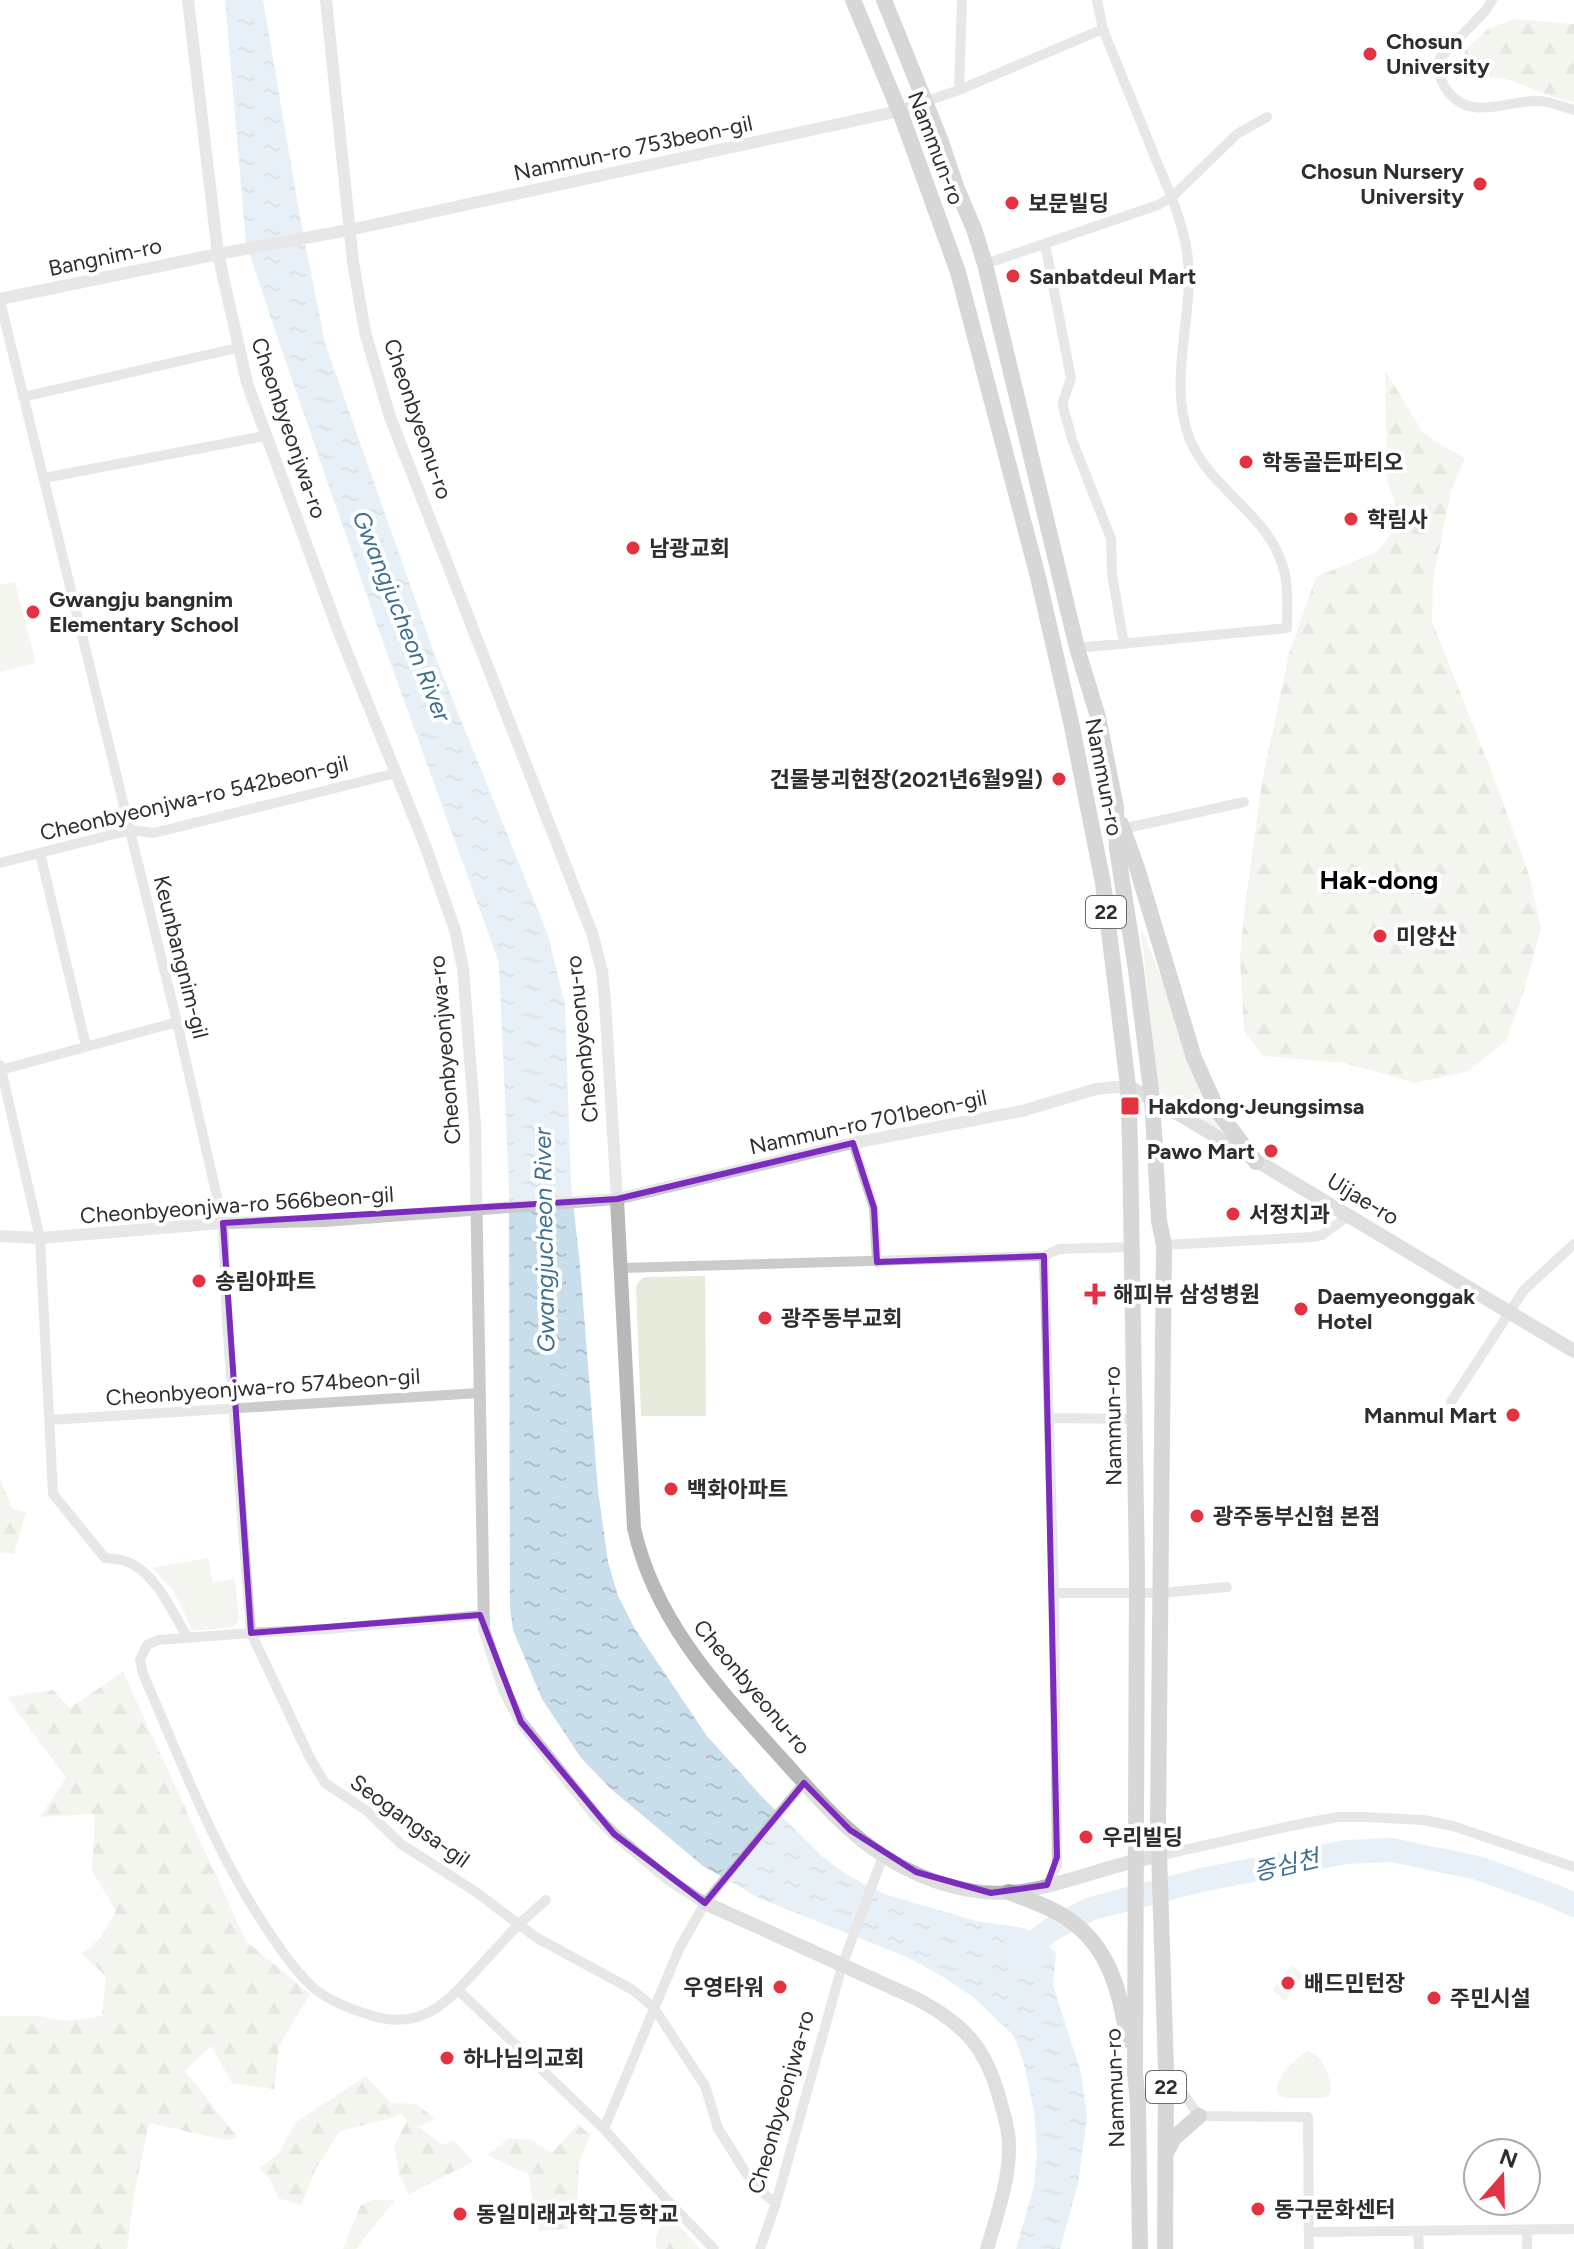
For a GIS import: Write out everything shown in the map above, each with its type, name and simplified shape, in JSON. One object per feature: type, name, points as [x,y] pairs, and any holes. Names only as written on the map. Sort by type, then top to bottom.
[{"type":"main road","name":"Nammun-ro","points":[[853,0],[899,111],[958,272],[1047,618],[1103,883],[1128,1086],[1137,1593],[1135,2073],[1140,2249]]},
{"type":"main road","name":"Nammun-ro","points":[[884,0],[985,264],[1076,644],[1098,717],[1116,807],[1117,849],[1152,1098],[1159,1221],[1164,1245],[1158,1856]]},
{"type":"main road","points":[[1047,618],[1056,616],[1062,633],[1076,644]]},
{"type":"main road","points":[[1116,807],[1194,1058],[1219,1113],[1256,1162]]},
{"type":"main road","name":"Uijae-ro","points":[[1128,1086],[1574,1351]]},
{"type":"main road","name":"Cheonbyeonu-ro","points":[[617,1199],[632,1506],[639,1551],[670,1621],[720,1689],[850,1830],[883,1856],[942,1883],[969,1890],[1009,1892],[1158,1856]]},
{"type":"main road","name":"22","points":[[1158,1856],[1166,2069],[1165,2249]]},
{"type":"main road","points":[[1009,1892],[1072,1921],[1097,1947],[1113,1974],[1135,2073]]},
{"type":"main road","name":"Cheonbyeonjwa-ro","points":[[708,1899],[934,2008],[960,2027],[981,2051],[996,2085],[1009,2139],[1005,2185],[987,2249]]},
{"type":"main road","points":[[1165,2155],[1174,2138],[1199,2116]]},
{"type":"street","name":"Cheonbyeonjwa-ro","points":[[188,0],[218,254],[237,348],[265,436],[340,635],[425,845],[455,930],[463,968],[471,1057],[477,1208],[484,1629],[504,1690],[521,1722],[597,1817],[668,1879],[708,1899]]},
{"type":"street","name":"Cheonbyeonu-ro","points":[[326,0],[349,230],[365,332],[390,417],[572,882],[598,957],[609,1047],[617,1199]]},
{"type":"street","points":[[959,90],[962,0]]},
{"type":"street","points":[[1076,644],[1124,644],[1287,628],[1287,580],[1279,554],[1264,530],[1197,455],[1186,429],[1180,398],[1187,255],[1172,197],[1103,29],[1097,0]]},
{"type":"street","points":[[1492,0],[1440,58],[1440,75],[1445,88],[1453,97],[1472,107],[1540,101],[1574,110]]},
{"type":"street","points":[[924,102],[1103,29]]},
{"type":"street","name":"Nammun-ro 753beon-gil","points":[[218,254],[349,230],[899,111],[924,102]]},
{"type":"street","points":[[985,264],[1146,211],[1172,197],[1228,142],[1267,117]]},
{"type":"street","points":[[1045,244],[1071,378],[1063,407],[1073,442],[1111,539],[1112,574],[1124,644]]},
{"type":"street","name":"Bangnim-ro","points":[[0,300],[218,254]]},
{"type":"street","name":"Keunbangnim-gil","points":[[0,300],[177,1022],[223,1223],[233,1409],[251,1633]]},
{"type":"street","points":[[23,397],[237,348]]},
{"type":"street","points":[[44,478],[265,436]]},
{"type":"street","name":"Cheonbyeonjwa-ro 542beon-gil","points":[[0,863],[130,830],[154,833],[396,773]]},
{"type":"street","name":"Nammun-ro","points":[[1122,829],[1244,802]]},
{"type":"street","points":[[40,853],[86,1046]]},
{"type":"street","points":[[177,1022],[1,1068],[40,1238],[53,1494],[105,1558],[128,1561],[140,1569],[164,1595],[187,1637]]},
{"type":"street","name":"Nammun-ro 701beon-gil","points":[[477,1208],[617,1199],[853,1143],[1022,1111],[1096,1089],[1128,1086]]},
{"type":"street","points":[[853,1143],[874,1208],[877,1262]]},
{"type":"street","name":"Cheonbyeonjwa-ro 566beon-gil","points":[[0,1236],[40,1238],[223,1223],[324,1221],[477,1208]]},
{"type":"street","points":[[1164,1245],[1313,1237],[1322,1235],[1348,1216]]},
{"type":"street","points":[[1451,1402],[1524,1290],[1574,1244]]},
{"type":"street","points":[[621,1268],[1044,1256],[1059,1249],[1132,1247]]},
{"type":"street","points":[[1044,1256],[1054,1593],[1057,1857],[1054,1875],[1047,1885]]},
{"type":"street","name":"Cheonbyeonjwa-ro 574beon-gil","points":[[49,1420],[479,1393]]},
{"type":"street","points":[[1049,1418],[1135,1419]]},
{"type":"street","points":[[1054,1593],[1160,1593],[1227,1587]]},
{"type":"street","points":[[483,1615],[158,1640],[147,1645],[140,1660],[143,1674],[211,1830],[238,1883],[282,1952],[316,1989],[343,2006],[376,2017],[403,2020],[428,2014],[445,2003],[518,1925],[546,1900]]},
{"type":"street","name":"Seogangsa-gil","points":[[251,1633],[325,1783],[367,1811],[401,1844],[476,1892],[537,1938],[633,1990],[654,2008],[705,2086],[718,2128],[744,2170],[759,2190],[776,2203]]},
{"type":"street","points":[[604,2129],[679,1949],[708,1899],[804,1783]]},
{"type":"street","points":[[1158,1856],[1324,1819],[1365,1817],[1423,1820],[1453,1826],[1574,1867]]},
{"type":"street","points":[[842,1966],[883,1856]]},
{"type":"street","name":"Cheonbyeonjwa-ro","points":[[760,2249],[776,2203],[842,1966]]},
{"type":"street","points":[[458,1990],[604,2129],[714,2249]]},
{"type":"street","points":[[1166,2069],[1199,2116],[1308,2117],[1309,2249]]},
{"type":"street","points":[[1310,2232],[1574,2229]]},
{"type":"street","points":[[1527,2230],[1527,2249]]},
{"type":"street","points":[[1418,2231],[1419,2249]]},
{"type":"highlighted area","points":[[853,1143],[874,1208],[877,1262],[1044,1256],[1057,1857],[1047,1885],[991,1893],[916,1872],[850,1830],[804,1783],[705,1903],[614,1834],[521,1722],[480,1615],[251,1633],[223,1223],[617,1199]]},
{"type":"green space","points":[[1515,19],[1574,24],[1574,102],[1506,79],[1459,75],[1465,50],[1489,28]]},
{"type":"green space","points":[[1385,370],[1422,431],[1465,458],[1451,491],[1433,580],[1432,621],[1530,878],[1541,928],[1524,991],[1506,1041],[1467,1072],[1415,1083],[1344,1063],[1263,1056],[1244,1030],[1240,957],[1262,782],[1289,654],[1316,577],[1378,551],[1399,515],[1387,478]]},
{"type":"green space","points":[[15,582],[36,663],[0,672],[0,585]]},
{"type":"green space","points":[[1141,927],[1236,1146],[1164,1099],[1157,1086]]},
{"type":"green space","points":[[705,1276],[706,1416],[641,1416],[636,1288],[646,1277]]},
{"type":"green space","points":[[0,1479],[12,1508],[26,1512],[14,1554],[0,1552]]},
{"type":"green space","points":[[208,1558],[213,1583],[235,1579],[239,1620],[233,1627],[193,1631],[173,1590],[152,1568]]},
{"type":"green space","points":[[123,1672],[246,1941],[310,1994],[279,2046],[274,2089],[232,2083],[211,2046],[185,2071],[238,2138],[225,2140],[149,2123],[127,2249],[0,2249],[0,2016],[38,2016],[66,2021],[102,2016],[106,1976],[82,1954],[101,1937],[116,1911],[92,1871],[95,1814],[40,1817],[66,1778],[7,1697],[53,1690],[70,1708]]},
{"type":"green space","name":"배드민턴장","points":[[1291,1965],[1304,1975],[1285,2001],[1272,1990]]},
{"type":"green space","points":[[1307,2051],[1318,2057],[1325,2068],[1331,2093],[1321,2098],[1283,2098],[1277,2094],[1279,2081],[1296,2059]]},
{"type":"green space","points":[[366,2076],[391,2103],[416,2104],[435,2118],[419,2127],[442,2145],[454,2140],[473,2162],[409,2194],[399,2174],[394,2146],[407,2121],[400,2113],[392,2118],[340,2131],[316,2168],[301,2205],[278,2198],[270,2179],[259,2168],[279,2153],[295,2123]]},
{"type":"green space","points":[[578,2124],[590,2135],[579,2163],[576,2228],[539,2231],[528,2174],[487,2155],[509,2138],[532,2140],[552,2153]]},
{"type":"green space","points":[[373,2200],[395,2200],[356,2249],[343,2249],[361,2205]]},
{"type":"green space","points":[[667,2211],[700,2249],[657,2249],[655,2239]]},
{"type":"water","name":"Gwangjucheon River","points":[[225,0],[263,0],[325,343],[435,656],[548,935],[565,1005],[571,1184],[598,1490],[608,1562],[618,1596],[635,1629],[707,1736],[764,1799],[823,1857],[847,1875],[884,1894],[976,1921],[1025,1928],[1056,1953],[1053,1985],[1081,2073],[1087,2117],[1078,2184],[1060,2249],[1016,2249],[1034,2186],[1037,2154],[1034,2110],[1023,2060],[1013,2035],[973,1997],[907,1957],[761,1899],[703,1866],[611,1789],[581,1758],[542,1699],[513,1630],[510,1608],[509,1189],[499,963],[384,645],[246,243]]},
{"type":"waterway","name":"증심천","points":[[1012,1951],[1024,1950],[1052,1929],[1090,1909],[1201,1880],[1346,1852],[1391,1850],[1478,1868],[1574,1905]]},
{"type":"place","name":"Chosun University","points":[[1370,54]]},
{"type":"place","name":"Chosun Nursery University","points":[[1480,184]]},
{"type":"place","name":"보문빌딩","points":[[1012,203]]},
{"type":"place","name":"Sanbatdeul Mart","points":[[1013,276]]},
{"type":"place","name":"학동골든파티오","points":[[1246,462]]},
{"type":"place","name":"학림사","points":[[1351,519]]},
{"type":"place","name":"남광교회","points":[[633,548]]},
{"type":"place","name":"Gwangju bangnim Elementary School","points":[[33,612]]},
{"type":"place","name":"건물붕괴현장(2021년6월9일)","points":[[1059,779]]},
{"type":"place","name":"미양산","points":[[1380,936]]},
{"type":"place","name":"Hakdong·Jeungsimsa","points":[[1130,1106]]},
{"type":"place","name":"Pawo Mart","points":[[1271,1151]]},
{"type":"place","name":"서정치과","points":[[1233,1214]]},
{"type":"place","name":"송림아파트","points":[[199,1281]]},
{"type":"place","name":"해피뷰 삼성병원","points":[[1095,1294]]},
{"type":"place","name":"Daemyeonggak Hotel","points":[[1301,1309]]},
{"type":"place","name":"광주동부교회","points":[[765,1318]]},
{"type":"place","name":"Manmul Mart","points":[[1513,1415]]},
{"type":"place","name":"백화아파트","points":[[671,1489]]},
{"type":"place","name":"광주동부신협 본점","points":[[1197,1516]]},
{"type":"place","name":"우리빌딩","points":[[1086,1837]]},
{"type":"place","name":"배드민턴장","points":[[1288,1983]]},
{"type":"place","name":"우영타워","points":[[780,1987]]},
{"type":"place","name":"주민시설","points":[[1434,1998]]},
{"type":"place","name":"하나님의교회","points":[[447,2058]]},
{"type":"place","name":"동구문화센터","points":[[1258,2209]]},
{"type":"place","name":"동일미래과학고등학교","points":[[460,2214]]},
{"type":"district","name":"Hak-dong","points":[[1379,880]]}]
